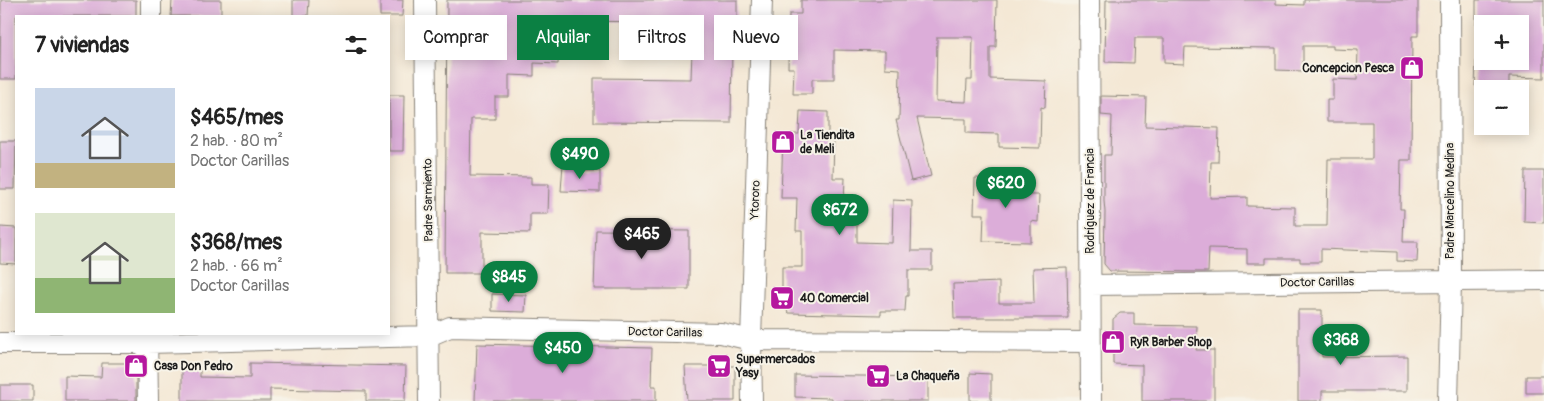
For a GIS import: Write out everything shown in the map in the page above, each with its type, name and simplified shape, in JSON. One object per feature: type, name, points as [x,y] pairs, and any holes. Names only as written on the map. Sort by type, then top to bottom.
[{"type":"street","points":[[151,0],[151,15]]},
{"type":"street","name":"Padre Sarmiento","points":[[425,0],[430,336],[429,401]]},
{"type":"street","name":"Ytororo","points":[[752,401],[751,340],[762,0]]},
{"type":"street","name":"Rodríguez de Francia","points":[[1089,0],[1091,401]]},
{"type":"street","name":"Padre Marcelino Medina","points":[[1448,401],[1451,281],[1450,0]]},
{"type":"street","name":"Doctor Carillas","points":[[1090,285],[1544,280]]},
{"type":"street","name":"Doctor Carillas","points":[[0,343],[147,338],[430,336],[450,327],[721,333],[751,340],[1090,342]]},
{"type":"street","points":[[147,338],[148,401]]},
{"type":"building","points":[[1,0],[136,0],[136,15],[15,15],[15,79],[0,79]]},
{"type":"building","points":[[172,0],[221,0],[221,15],[171,15]]},
{"type":"building","points":[[293,0],[309,0],[308,15],[293,15]]},
{"type":"building","points":[[380,0],[403,0],[402,16],[380,15]]},
{"type":"building","points":[[447,0],[737,0],[737,15],[714,15],[714,60],[732,60],[731,123],[594,122],[594,78],[691,79],[692,60],[704,60],[704,15],[619,15],[619,22],[609,21],[609,15],[517,15],[517,60],[558,60],[558,64],[534,63],[534,76],[509,75],[509,97],[495,97],[495,119],[471,119],[470,176],[531,177],[531,184],[549,184],[548,214],[530,214],[530,233],[482,232],[482,273],[445,273],[447,60],[507,60],[507,15],[447,15]]},
{"type":"building","points":[[801,0],[997,0],[996,47],[990,47],[990,79],[1046,81],[1045,108],[1041,107],[1040,148],[999,147],[999,134],[966,133],[966,119],[917,118],[931,176],[911,181],[896,120],[899,120],[900,69],[885,68],[885,51],[834,50],[834,79],[812,79],[812,94],[793,94],[794,68],[788,68],[788,60],[798,60],[798,15],[789,14],[801,14]],"holes":[[[937,37],[973,37],[972,80],[967,80],[966,102],[936,101]]]},
{"type":"building","points":[[1106,0],[1276,0],[1276,4],[1304,5],[1304,0],[1418,0],[1418,36],[1412,36],[1411,160],[1401,160],[1400,209],[1404,209],[1403,242],[1418,242],[1417,262],[1397,261],[1397,252],[1321,249],[1321,262],[1300,262],[1300,258],[1266,258],[1266,263],[1247,263],[1247,249],[1209,248],[1208,272],[1110,271],[1104,264],[1104,155],[1111,155],[1112,116],[1101,115],[1101,96],[1146,97],[1145,126],[1219,128],[1218,162],[1211,162],[1210,198],[1247,197],[1247,206],[1295,207],[1295,226],[1327,226],[1328,159],[1372,159],[1372,122],[1327,122],[1327,100],[1333,100],[1333,79],[1357,80],[1358,50],[1333,49],[1333,46],[1303,46],[1303,71],[1276,70],[1276,48],[1185,47],[1184,64],[1164,63],[1164,38],[1135,38],[1134,63],[1105,62]]},
{"type":"building","points":[[1476,0],[1544,0],[1544,78],[1509,77],[1509,80],[1475,80],[1476,70],[1529,70],[1529,15],[1476,15]]},
{"type":"building","points":[[390,95],[404,95],[403,151],[390,151]]},
{"type":"building","points":[[800,111],[828,112],[828,134],[834,134],[833,178],[845,178],[844,203],[857,203],[857,242],[892,243],[893,200],[912,201],[911,251],[932,251],[932,270],[908,270],[908,296],[906,296],[905,311],[881,311],[881,315],[789,313],[782,305],[782,267],[802,267],[802,231],[796,231],[797,198],[781,198],[783,134],[799,134]]},
{"type":"building","points":[[0,141],[15,141],[15,189],[0,189]]},
{"type":"building","points":[[563,164],[578,164],[578,171],[600,171],[600,192],[561,191]]},
{"type":"building","points":[[1525,171],[1544,171],[1544,223],[1524,222]]},
{"type":"building","points":[[975,178],[1029,179],[1029,195],[1039,195],[1038,222],[1031,221],[1031,242],[983,241],[984,214],[974,214]]},
{"type":"building","points":[[0,227],[15,228],[15,264],[0,263]]},
{"type":"building","points":[[596,230],[689,231],[689,289],[594,289]]},
{"type":"building","points":[[1067,267],[1068,318],[954,318],[953,284],[999,282],[999,303],[1034,303],[1033,268]]},
{"type":"building","points":[[492,294],[526,295],[525,312],[492,311]]},
{"type":"building","points":[[1298,310],[1322,310],[1322,357],[1407,356],[1407,391],[1322,391],[1322,401],[1298,401]]},
{"type":"building","points":[[1120,313],[1134,313],[1134,325],[1197,326],[1196,350],[1214,350],[1214,401],[1142,401],[1142,365],[1113,364],[1113,319]]},
{"type":"building","points":[[477,344],[652,348],[651,386],[656,386],[656,401],[475,401]]},
{"type":"building","points":[[102,363],[133,363],[136,366],[136,401],[65,401],[65,376],[101,377]]},
{"type":"building","points":[[250,363],[406,366],[405,401],[366,401],[366,391],[270,389],[270,401],[182,401],[182,366],[200,366],[200,377],[250,378]]},
{"type":"building","points":[[685,366],[735,366],[735,401],[687,401]]},
{"type":"building","points":[[970,373],[991,374],[991,401],[970,401]]},
{"type":"building","points":[[795,375],[928,377],[928,401],[832,401],[832,398],[795,397]]},
{"type":"building","points":[[1526,376],[1544,376],[1544,393],[1526,393]]},
{"type":"building","points":[[0,385],[33,385],[33,401],[0,401]]},
{"type":"place","name":"Concepcion Pesca","points":[[1412,68]]},
{"type":"place","name":"La Tiendita de Meli","points":[[783,142]]},
{"type":"place","name":"40 Comercial","points":[[782,298]]},
{"type":"place","name":"RyR Barber Shop","points":[[1113,342]]},
{"type":"place","name":"Casa Don Pedro","points":[[136,366]]},
{"type":"place","name":"Supermercados Yasy","points":[[719,366]]},
{"type":"place","name":"La Chaqueña","points":[[878,376]]}]
